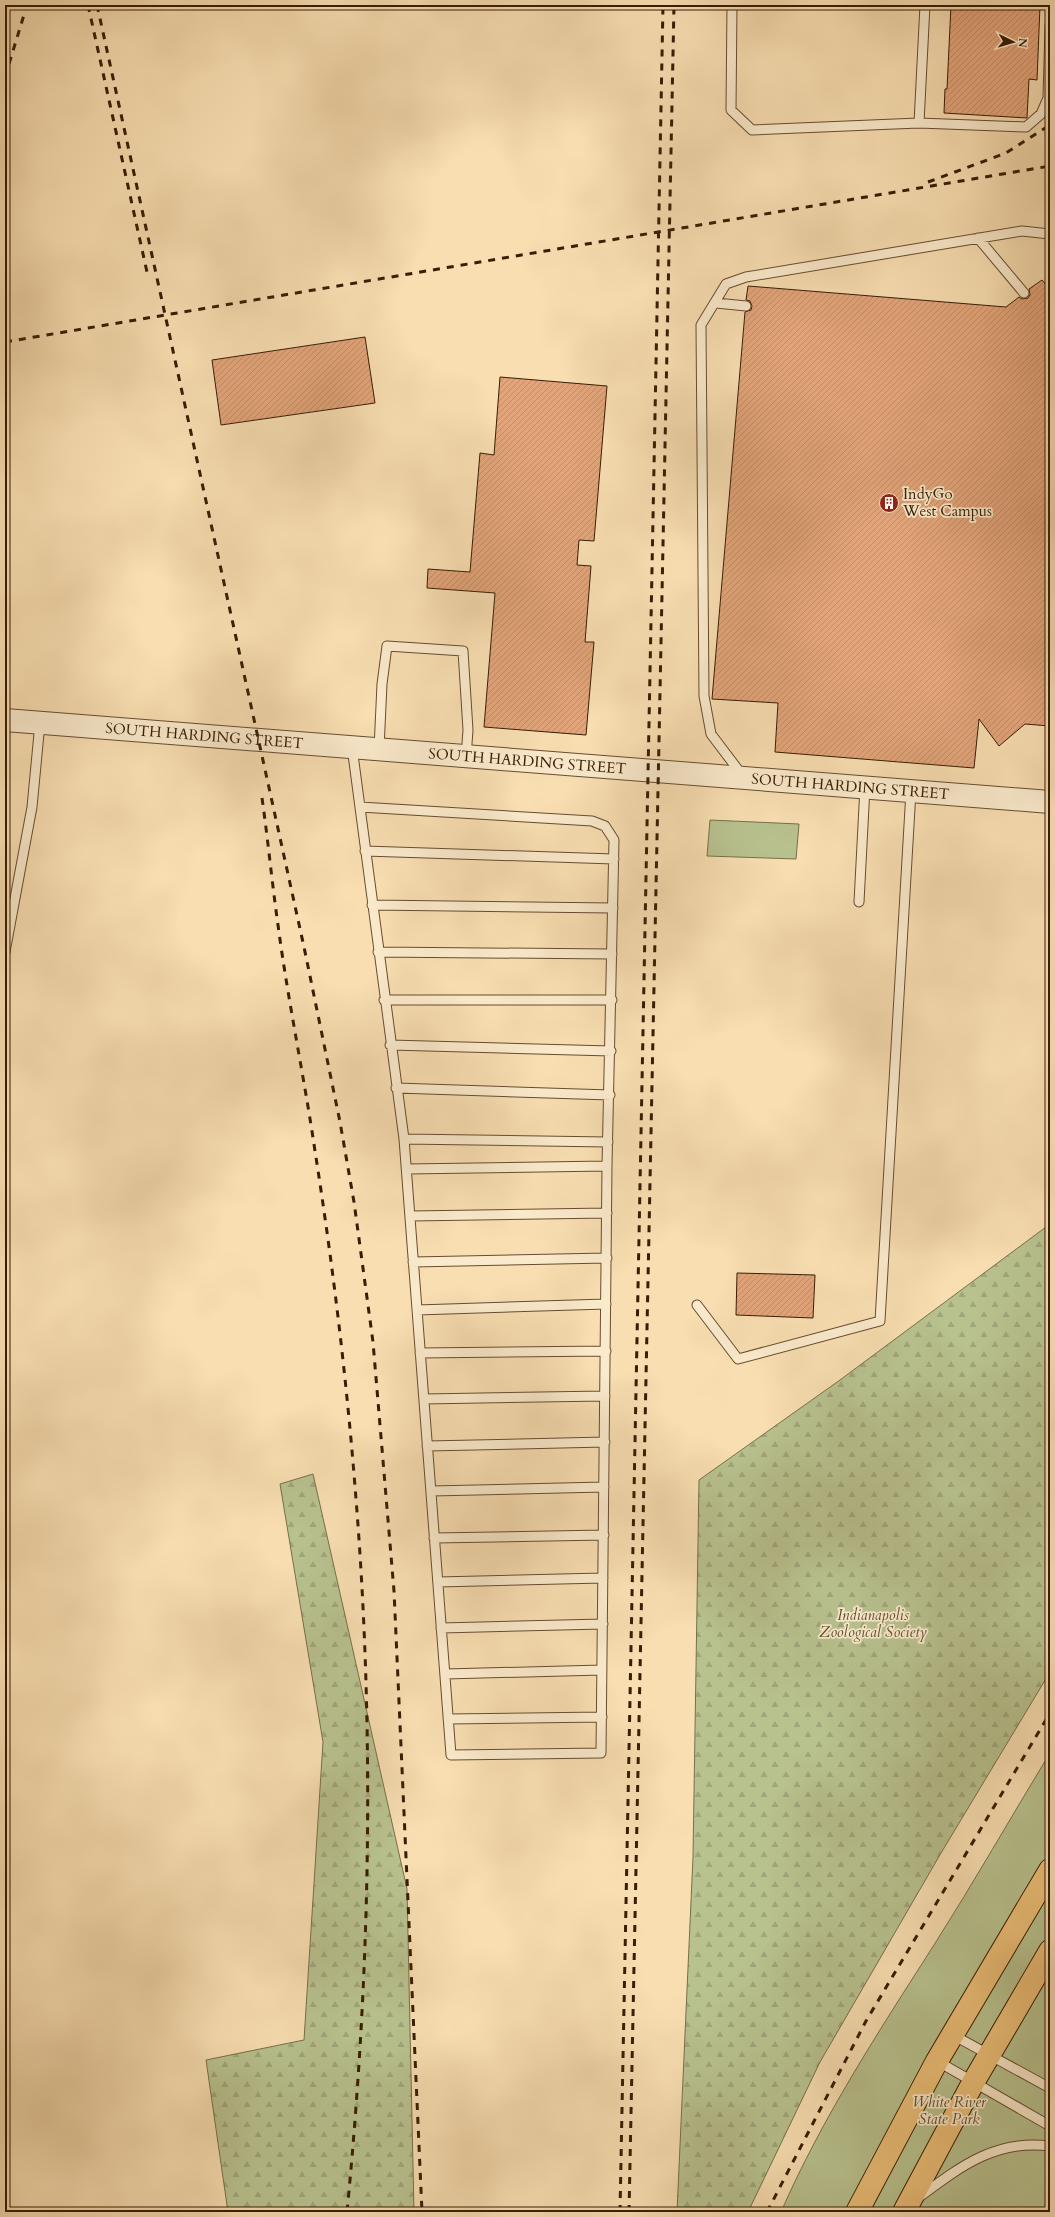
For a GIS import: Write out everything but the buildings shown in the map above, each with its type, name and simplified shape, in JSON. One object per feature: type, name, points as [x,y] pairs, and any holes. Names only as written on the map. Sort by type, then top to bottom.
[{"type":"main road","points":[[857,2212],[952,2034],[1050,1870]]},
{"type":"main road","points":[[905,2210],[989,2054],[1050,1951]]},
{"type":"street","name":"SOUTH HARDING STREET","points":[[5,720],[1050,802]]},
{"type":"lane","points":[[732,5],[731,110],[752,130],[919,123],[1026,127],[1041,114],[1048,98],[1050,26]]},
{"type":"lane","points":[[919,123],[925,5]]},
{"type":"lane","points":[[744,778],[711,734],[704,696],[701,325],[716,303],[726,284],[746,277],[1022,231],[1050,234]]},
{"type":"lane","points":[[978,238],[1024,293]]},
{"type":"lane","points":[[716,303],[746,306]]},
{"type":"lane","points":[[379,749],[382,684],[387,646],[463,651],[468,730],[466,757]]},
{"type":"lane","points":[[5,952],[32,807],[40,723]]},
{"type":"lane","points":[[352,747],[384,1000],[404,1139],[451,1756],[601,1754],[607,1166],[611,1051],[614,840],[605,826],[592,821],[360,807]]},
{"type":"lane","points":[[859,902],[865,787]]},
{"type":"lane","points":[[697,1305],[738,1359],[880,1321],[911,791]]},
{"type":"lane","points":[[365,851],[614,859]]},
{"type":"lane","points":[[372,905],[613,908]]},
{"type":"lane","points":[[378,952],[612,954]]},
{"type":"lane","points":[[384,1000],[612,1000]]},
{"type":"lane","points":[[390,1045],[611,1051]]},
{"type":"lane","points":[[396,1088],[610,1095]]},
{"type":"lane","points":[[404,1139],[608,1142]]},
{"type":"lane","points":[[407,1170],[607,1166]]},
{"type":"lane","points":[[410,1216],[607,1212]]},
{"type":"lane","points":[[413,1262],[607,1258]]},
{"type":"lane","points":[[417,1310],[606,1304]]},
{"type":"lane","points":[[420,1353],[606,1351]]},
{"type":"lane","points":[[424,1399],[605,1396]]},
{"type":"lane","points":[[427,1446],[604,1442]]},
{"type":"lane","points":[[431,1491],[604,1487]]},
{"type":"lane","points":[[434,1538],[604,1535]]},
{"type":"lane","points":[[438,1582],[603,1578]]},
{"type":"lane","points":[[441,1628],[603,1624]]},
{"type":"lane","points":[[445,1674],[602,1670]]},
{"type":"lane","points":[[448,1719],[602,1717]]},
{"type":"lane","points":[[952,2034],[1050,2088]]},
{"type":"lane","points":[[937,2061],[1050,2126]]},
{"type":"lane","points":[[905,2210],[962,2166],[979,2157],[1004,2148],[1024,2144],[1050,2146]]},
{"type":"green space","points":[[710,820],[799,824],[796,859],[707,856]]},
{"type":"green space","name":"Indianapolis Zoological Society","points":[[1050,1224],[1050,1672],[941,1853],[820,2062],[748,2212],[677,2212],[693,1857],[699,1480],[840,1380]]},
{"type":"green space","points":[[313,1474],[407,1889],[414,2212],[228,2212],[206,2060],[304,2040],[323,1742],[280,1484]]},
{"type":"green space","name":"White River State Park","points":[[1050,1753],[1050,2212],[781,2212],[814,2143],[852,2076],[964,1897]]},
{"type":"railway","points":[[5,77],[27,5]]},
{"type":"railway","points":[[88,5],[147,272]]},
{"type":"railway","points":[[97,5],[304,947],[340,1122],[354,1202],[373,1342],[394,1591],[422,2212]]},
{"type":"railway","points":[[620,2212],[663,5]]},
{"type":"railway","points":[[629,2212],[674,5]]},
{"type":"railway","points":[[928,182],[1006,153],[1050,125]]},
{"type":"railway","points":[[5,342],[1050,166]]},
{"type":"railway","points":[[262,798],[282,953],[311,1123],[334,1281],[352,1455],[362,1588],[368,1767],[365,1945],[361,2034],[347,2212]]},
{"type":"railway","points":[[767,2212],[866,2021],[1050,1713]]},
{"type":"place","name":"IndyGo West Campus","points":[[889,503]]}]
